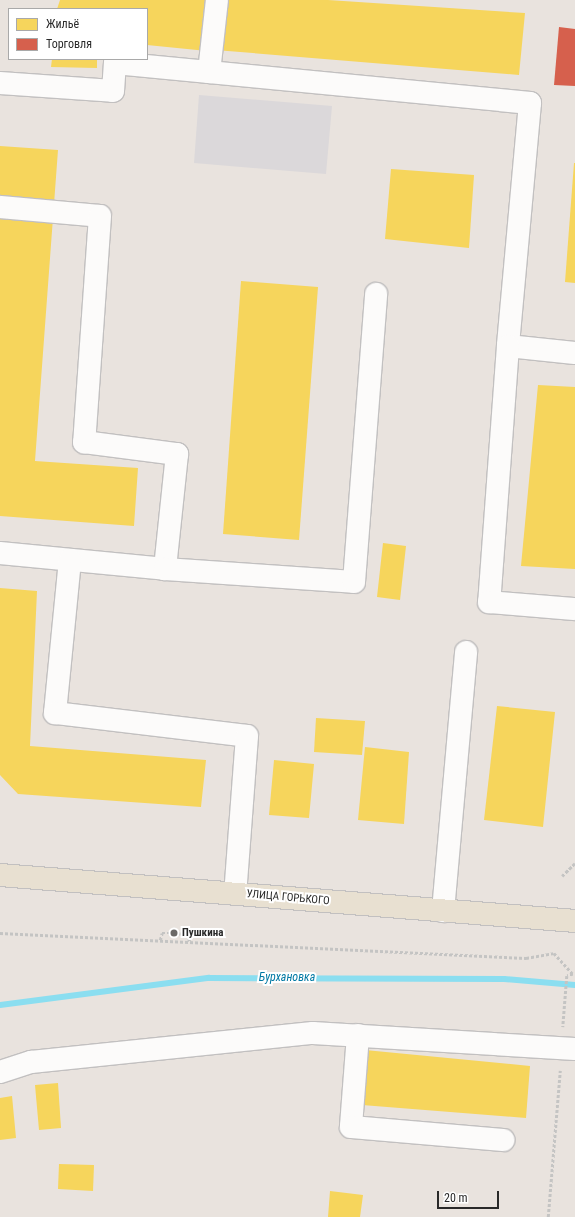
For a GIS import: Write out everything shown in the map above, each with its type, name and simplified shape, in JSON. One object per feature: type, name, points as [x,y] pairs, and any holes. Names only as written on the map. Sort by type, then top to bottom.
[{"type":"main road","name":"УЛИЦА ГОРЬКОГО","points":[[0,875],[575,921]]},
{"type":"lane","points":[[209,72],[217,0]]},
{"type":"lane","points":[[0,83],[113,91],[115,63],[530,103],[508,346],[489,602],[575,609]]},
{"type":"lane","points":[[0,207],[100,216],[84,442],[177,454],[165,569]]},
{"type":"lane","points":[[0,553],[165,569],[354,582],[376,294]]},
{"type":"lane","points":[[508,346],[575,353]]},
{"type":"lane","points":[[70,560],[55,713],[247,736],[235,894]]},
{"type":"lane","points":[[443,910],[466,652]]},
{"type":"lane","points":[[0,1072],[31,1062],[313,1033],[575,1049]]},
{"type":"lane","points":[[358,1036],[351,1127],[502,1140]]},
{"type":"path","points":[[562,876],[575,863]]},
{"type":"path","points":[[0,933],[526,958],[554,953],[573,974],[567,976],[563,1030]]},
{"type":"path","points":[[160,940],[162,933],[174,933],[186,934],[190,941]]},
{"type":"path","points":[[548,1217],[560,1069]]},
{"type":"shaded area","points":[[199,95],[332,106],[326,174],[194,163]]},
{"type":"building: Жильё","points":[[60,0],[217,0],[207,51],[148,45],[148,8],[57,8]]},
{"type":"building: Жильё","points":[[223,0],[328,0],[525,13],[519,75],[215,50]]},
{"type":"building: Жильё","points":[[52,60],[97,60],[97,68],[51,67]]},
{"type":"building: Жильё","points":[[0,146],[58,150],[35,461],[138,468],[134,526],[0,516]]},
{"type":"building: Жильё","points":[[575,163],[575,283],[565,282]]},
{"type":"building: Жильё","points":[[391,169],[474,175],[469,248],[385,239]]},
{"type":"building: Жильё","points":[[241,281],[318,287],[299,540],[223,534]]},
{"type":"building: Жильё","points":[[538,385],[575,387],[575,569],[521,566]]},
{"type":"building: Жильё","points":[[383,543],[406,546],[400,600],[377,597]]},
{"type":"building: Жильё","points":[[0,588],[37,591],[30,746],[206,760],[201,807],[18,794],[0,775]]},
{"type":"building: Жильё","points":[[497,706],[555,712],[543,827],[484,820]]},
{"type":"building: Жильё","points":[[316,718],[365,721],[362,755],[314,752]]},
{"type":"building: Жильё","points":[[365,747],[409,752],[404,824],[358,820]]},
{"type":"building: Жильё","points":[[274,760],[314,764],[309,818],[269,815]]},
{"type":"building: Жильё","points":[[365,1050],[530,1066],[526,1118],[362,1105]]},
{"type":"building: Жильё","points":[[58,1083],[61,1128],[39,1130],[35,1085]]},
{"type":"building: Жильё","points":[[12,1096],[16,1138],[0,1140],[0,1098]]},
{"type":"building: Жильё","points":[[59,1164],[94,1165],[93,1191],[58,1189]]},
{"type":"building: Жильё","points":[[330,1191],[363,1195],[360,1217],[328,1217]]},
{"type":"building: Торговля","points":[[559,27],[575,29],[575,86],[554,85]]},
{"type":"waterway","name":"Бурхановка","points":[[0,1005],[209,978],[504,979],[575,985]]},
{"type":"place","name":"Пушкина","points":[[174,933]]}]
